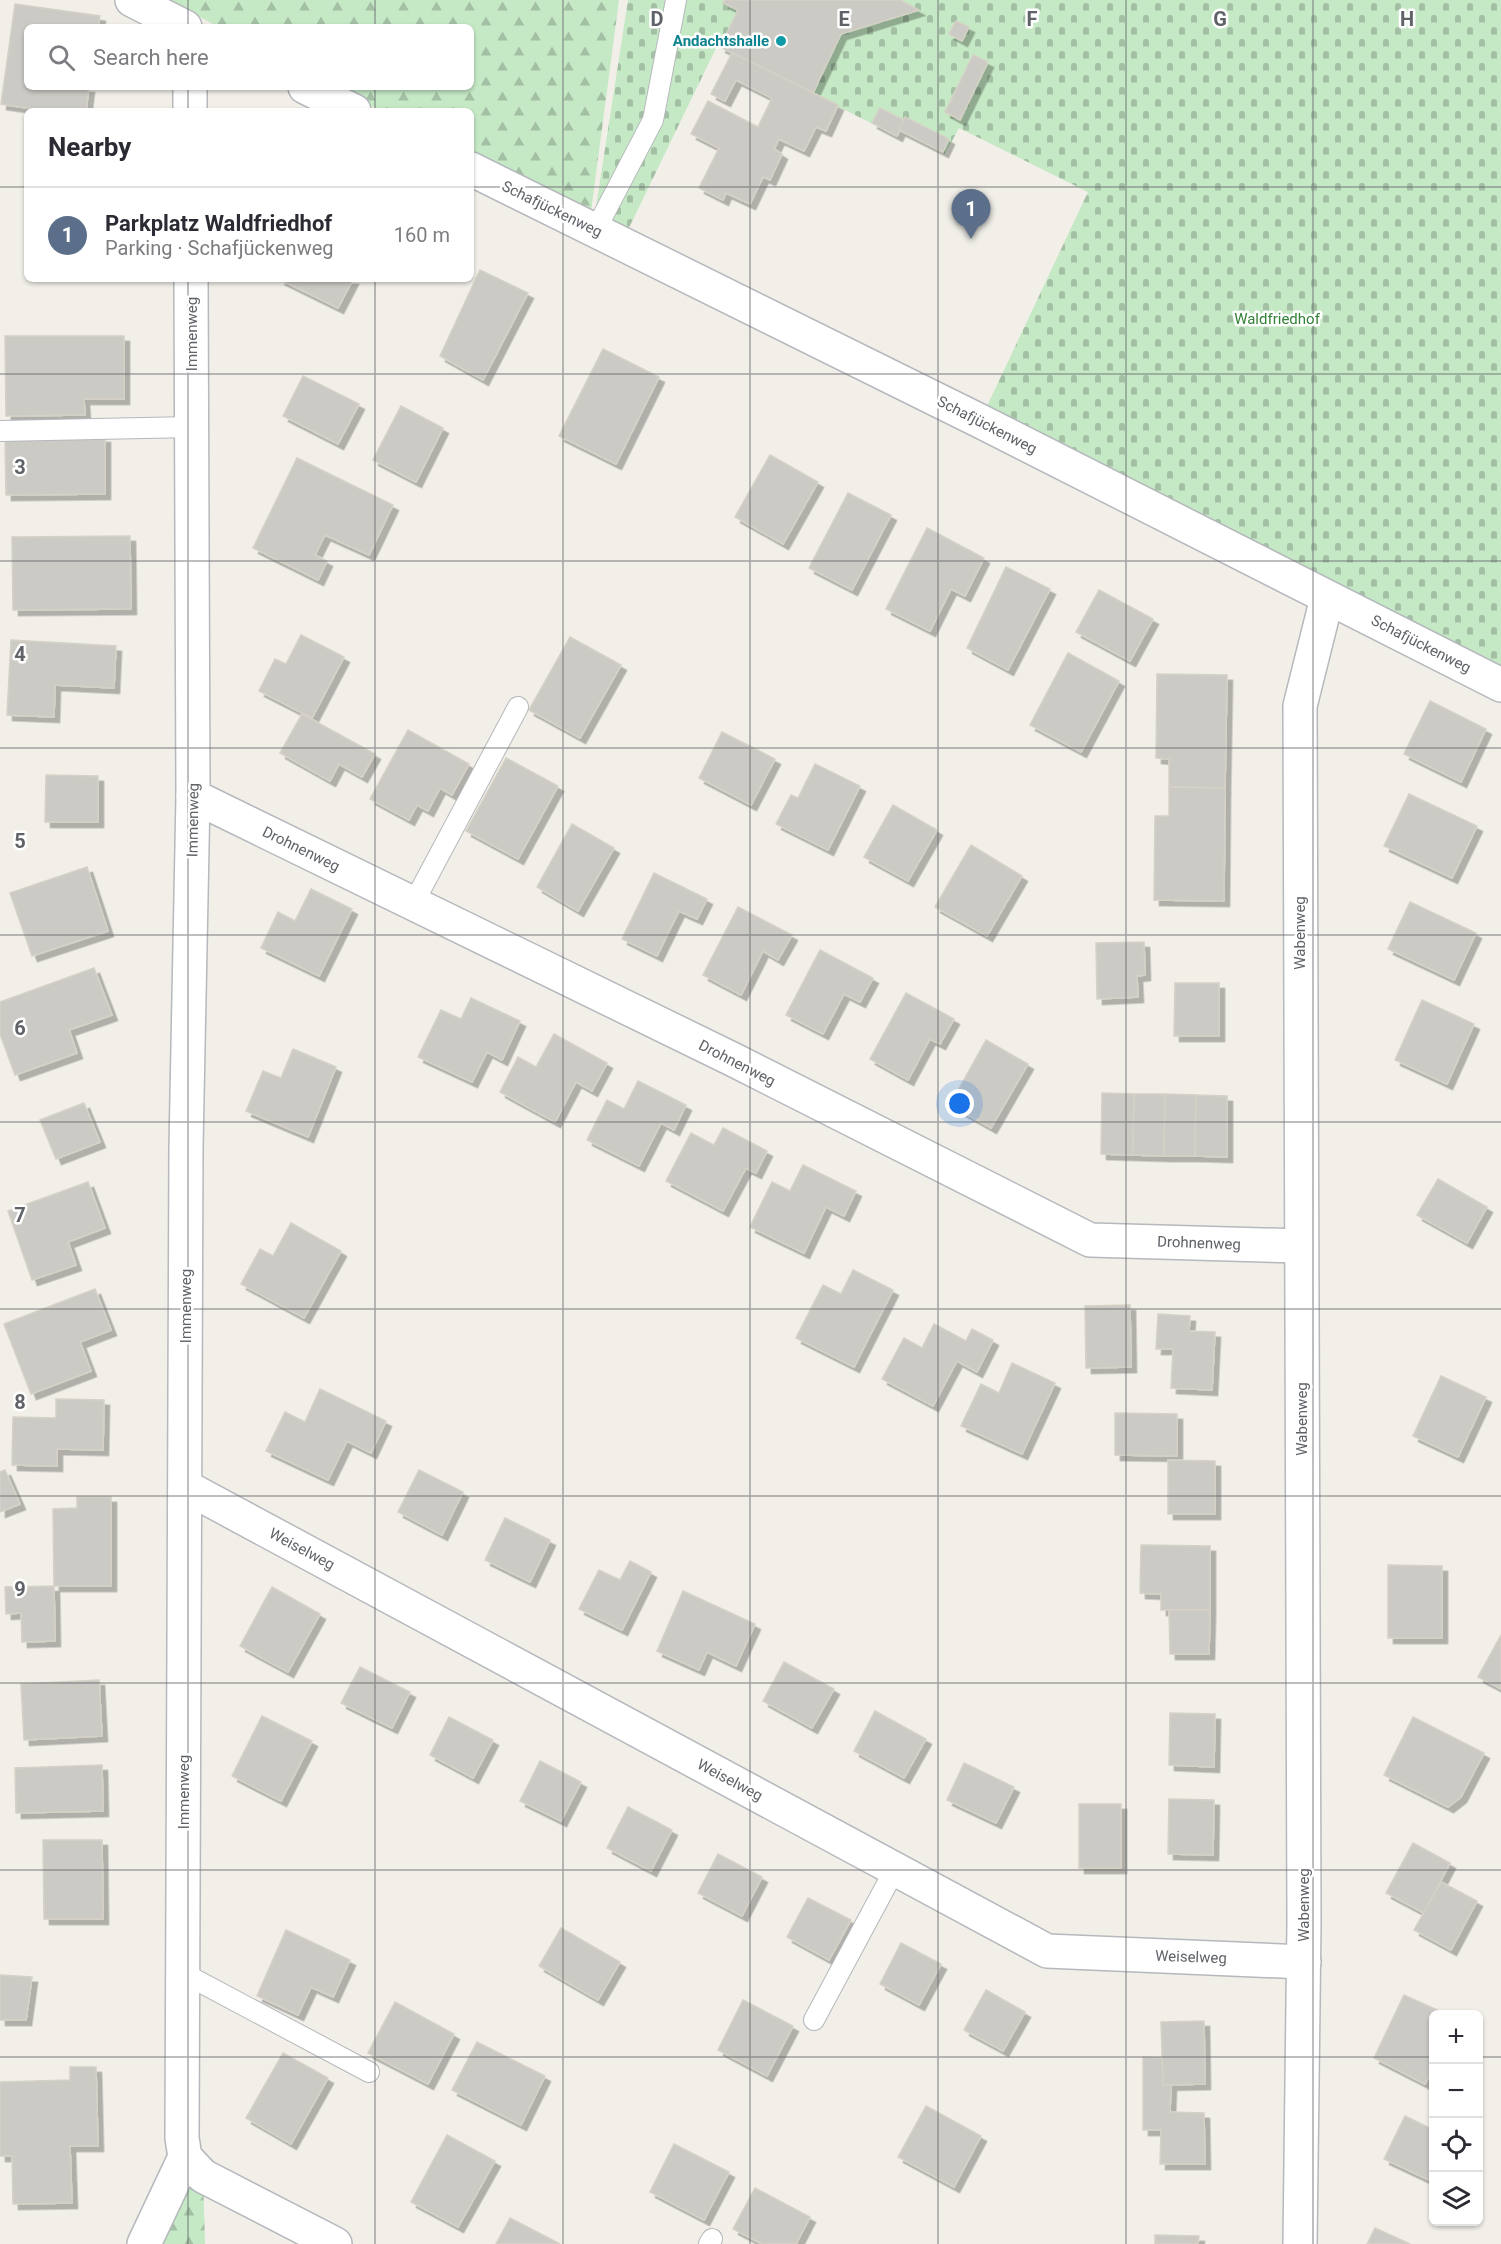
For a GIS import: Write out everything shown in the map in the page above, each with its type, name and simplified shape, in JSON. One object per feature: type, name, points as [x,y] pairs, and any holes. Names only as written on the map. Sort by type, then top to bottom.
[{"type":"street","points":[[132,0],[179,24]]},
{"type":"street","points":[[190,90],[190,108]]},
{"type":"street","points":[[311,90],[348,108]]},
{"type":"street","name":"Schafjückenweg","points":[[474,170],[1501,685]]},
{"type":"street","name":"Immenweg","points":[[185,2157],[182,2138],[186,1147],[193,796],[191,282]]},
{"type":"street","name":"Wabenweg","points":[[1300,2244],[1304,1962],[1300,706],[1327,598]]},
{"type":"street","name":"Drohnenweg","points":[[193,796],[734,1060],[1090,1240],[1301,1246]]},
{"type":"street","name":"Weiselweg","points":[[186,1487],[1047,1951],[1304,1962]]},
{"type":"street","points":[[144,2244],[185,2157],[203,2176],[335,2244]]},
{"type":"lane","points":[[596,231],[653,120],[676,0]]},
{"type":"lane","points":[[0,431],[192,427]]},
{"type":"lane","points":[[413,904],[518,707]]},
{"type":"lane","points":[[814,2020],[895,1869]]},
{"type":"lane","points":[[183,1973],[369,2072]]},
{"type":"green space","points":[[167,0],[619,0],[590,219],[474,159],[474,108],[375,108],[341,90],[474,90],[474,24],[213,24]]},
{"type":"green space","name":"Waldfriedhof","points":[[628,0],[725,0],[724,3],[738,10],[720,47],[813,93],[841,34],[918,10],[900,0],[1501,0],[1501,685],[980,421],[1088,192],[959,128],[945,154],[899,131],[897,136],[717,46],[625,236],[594,220]]},
{"type":"green space","points":[[185,2157],[203,2176],[205,2244],[144,2244]]},
{"type":"building","name":"Andachtshalle","points":[[725,0],[900,0],[919,10],[841,34],[813,93],[720,47],[738,10],[723,3]]},
{"type":"building","points":[[15,4],[100,16],[99,24],[24,24],[24,90],[89,90],[86,108],[27,108],[1,104]]},
{"type":"building","points":[[956,21],[969,27],[962,41],[949,34]]},
{"type":"building","points":[[732,53],[838,105],[826,131],[816,127],[804,151],[779,139],[774,149],[782,154],[770,180],[763,177],[750,204],[726,193],[723,200],[699,188],[719,148],[691,134],[708,101],[758,127],[772,98],[736,80],[725,101],[711,94]]},
{"type":"building","points":[[973,55],[988,62],[960,120],[945,112]]},
{"type":"building","points":[[880,108],[904,120],[897,136],[872,123]]},
{"type":"building","points":[[905,117],[949,139],[943,152],[899,130]]},
{"type":"building","points":[[480,270],[528,293],[483,380],[440,356]]},
{"type":"building","points":[[285,282],[351,282],[338,308]]},
{"type":"building","points":[[5,336],[124,336],[124,399],[84,399],[85,415],[6,416]]},
{"type":"building","points":[[603,349],[659,377],[616,464],[559,436]]},
{"type":"building","points":[[303,376],[359,404],[338,444],[283,416]]},
{"type":"building","points":[[401,406],[443,428],[416,482],[373,460]]},
{"type":"building","points":[[5,437],[105,437],[105,494],[6,495]]},
{"type":"building","points":[[770,455],[818,482],[783,544],[735,517]]},
{"type":"building","points":[[297,458],[393,505],[369,555],[325,535],[315,555],[327,561],[318,580],[253,548]]},
{"type":"building","points":[[848,493],[891,515],[852,590],[809,568]]},
{"type":"building","points":[[927,528],[984,558],[965,596],[951,589],[930,631],[886,609]]},
{"type":"building","points":[[130,536],[131,609],[13,610],[12,537]]},
{"type":"building","points":[[1006,567],[1050,589],[1008,670],[967,648]]},
{"type":"building","points":[[1099,590],[1153,619],[1130,661],[1076,632]]},
{"type":"building","points":[[301,635],[344,657],[312,718],[259,691],[275,659],[286,664]]},
{"type":"building","points":[[570,637],[621,665],[580,738],[529,710]]},
{"type":"building","points":[[11,640],[116,646],[114,688],[55,685],[54,717],[7,715]]},
{"type":"building","points":[[1068,653],[1119,681],[1081,752],[1030,725]]},
{"type":"building","points":[[1157,674],[1227,675],[1225,788],[1169,787],[1169,759],[1156,758]]},
{"type":"building","points":[[1430,701],[1486,729],[1461,782],[1404,754]]},
{"type":"building","points":[[302,714],[375,754],[362,777],[339,764],[330,781],[280,753]]},
{"type":"building","points":[[408,730],[469,764],[452,795],[440,788],[428,811],[417,805],[409,820],[370,799]]},
{"type":"building","points":[[722,732],[775,759],[751,805],[699,778]]},
{"type":"building","points":[[506,758],[558,786],[518,859],[466,831]]},
{"type":"building","points":[[815,764],[860,786],[828,850],[776,824],[791,795],[798,798]]},
{"type":"building","points":[[46,775],[98,776],[98,822],[45,822]]},
{"type":"building","points":[[1169,787],[1225,788],[1224,901],[1154,900],[1155,816],[1169,816]]},
{"type":"building","points":[[1409,794],[1477,826],[1452,878],[1384,846]]},
{"type":"building","points":[[893,805],[937,830],[908,881],[864,857]]},
{"type":"building","points":[[572,824],[614,848],[578,911],[537,887]]},
{"type":"building","points":[[971,845],[1022,876],[987,936],[935,907]]},
{"type":"building","points":[[87,867],[108,931],[32,956],[10,893]]},
{"type":"building","points":[[654,873],[707,899],[697,919],[679,911],[657,956],[622,939]]},
{"type":"building","points":[[311,889],[352,909],[319,976],[261,948],[278,912],[295,921]]},
{"type":"building","points":[[1410,902],[1476,933],[1454,980],[1388,949]]},
{"type":"building","points":[[738,907],[792,935],[778,960],[763,951],[741,995],[703,975]]},
{"type":"building","points":[[1144,942],[1145,975],[1137,976],[1138,997],[1097,999],[1096,943]]},
{"type":"building","points":[[820,950],[873,978],[860,1002],[844,994],[823,1034],[786,1015]]},
{"type":"building","points":[[94,968],[112,1015],[69,1030],[77,1053],[15,1075],[0,1034],[0,1002]]},
{"type":"building","points":[[1175,983],[1219,983],[1219,1036],[1174,1036]]},
{"type":"building","points":[[906,993],[954,1019],[940,1044],[930,1039],[908,1080],[870,1059]]},
{"type":"building","points":[[471,998],[520,1021],[502,1060],[487,1052],[472,1082],[418,1057],[441,1010],[461,1019]]},
{"type":"building","points":[[1422,1000],[1474,1024],[1447,1084],[1395,1060]]},
{"type":"building","points":[[554,1034],[607,1063],[592,1091],[576,1082],[555,1122],[500,1092],[518,1057],[536,1067]]},
{"type":"building","points":[[986,1040],[1028,1064],[991,1128],[950,1105]]},
{"type":"building","points":[[293,1049],[336,1067],[308,1137],[246,1111],[263,1071],[281,1078]]},
{"type":"building","points":[[638,1081],[686,1105],[674,1130],[661,1123],[639,1166],[587,1140],[607,1100],[624,1109]]},
{"type":"building","points":[[1102,1093],[1134,1094],[1133,1155],[1101,1154]]},
{"type":"building","points":[[1134,1094],[1165,1094],[1164,1156],[1133,1155]]},
{"type":"building","points":[[1165,1094],[1196,1095],[1195,1156],[1164,1156]]},
{"type":"building","points":[[1196,1095],[1227,1096],[1227,1157],[1195,1156]]},
{"type":"building","points":[[84,1103],[100,1142],[56,1159],[40,1120]]},
{"type":"building","points":[[723,1128],[767,1151],[756,1173],[746,1168],[723,1211],[666,1181],[691,1133],[714,1145]]},
{"type":"building","points":[[803,1165],[856,1191],[844,1216],[826,1207],[804,1253],[750,1227],[772,1182],[790,1191]]},
{"type":"building","points":[[1438,1179],[1487,1207],[1467,1243],[1417,1215]]},
{"type":"building","points":[[88,1182],[105,1228],[68,1242],[76,1265],[32,1280],[8,1211]]},
{"type":"building","points":[[291,1223],[341,1251],[304,1318],[241,1284],[260,1249],[273,1256]]},
{"type":"building","points":[[853,1270],[893,1290],[854,1367],[796,1338],[823,1285],[841,1294]]},
{"type":"building","points":[[95,1289],[111,1330],[80,1342],[91,1371],[31,1394],[4,1324]]},
{"type":"building","points":[[1130,1305],[1131,1367],[1086,1368],[1085,1306]]},
{"type":"building","points":[[1158,1314],[1190,1316],[1189,1331],[1215,1332],[1212,1390],[1171,1388],[1173,1349],[1156,1349]]},
{"type":"building","points":[[934,1324],[966,1341],[972,1329],[993,1340],[977,1372],[957,1361],[933,1406],[882,1379],[904,1338],[922,1348]]},
{"type":"building","points":[[1012,1363],[1055,1383],[1022,1454],[961,1426],[981,1384],[999,1393]]},
{"type":"building","points":[[1441,1376],[1486,1397],[1458,1457],[1413,1436]]},
{"type":"building","points":[[320,1389],[386,1421],[371,1453],[347,1441],[328,1480],[266,1451],[285,1412],[305,1422]]},
{"type":"building","points":[[56,1399],[104,1400],[103,1450],[57,1449],[57,1466],[12,1465],[13,1417],[56,1418]]},
{"type":"building","points":[[1115,1413],[1177,1414],[1177,1456],[1115,1455]]},
{"type":"building","points":[[1168,1460],[1215,1461],[1215,1514],[1168,1514]]},
{"type":"building","points":[[5,1470],[20,1504],[0,1512],[0,1472]]},
{"type":"building","points":[[419,1470],[463,1492],[442,1535],[398,1512]]},
{"type":"building","points":[[77,1497],[111,1497],[111,1586],[54,1586],[53,1509],[77,1508]]},
{"type":"building","points":[[505,1518],[550,1540],[530,1582],[485,1560]]},
{"type":"building","points":[[1141,1545],[1210,1546],[1210,1610],[1161,1610],[1161,1594],[1140,1593]]},
{"type":"building","points":[[630,1561],[651,1572],[622,1630],[579,1609],[599,1570],[620,1580]]},
{"type":"building","points":[[1388,1565],[1442,1566],[1442,1638],[1388,1638]]},
{"type":"building","points":[[54,1586],[55,1641],[22,1642],[21,1613],[6,1614],[5,1587]]},
{"type":"building","points":[[272,1587],[320,1614],[288,1672],[240,1646]]},
{"type":"building","points":[[683,1591],[755,1624],[736,1666],[707,1652],[699,1670],[657,1651]]},
{"type":"building","points":[[1169,1610],[1210,1610],[1209,1654],[1170,1654]]},
{"type":"building","points":[[1501,1635],[1501,1689],[1478,1677]]},
{"type":"building","points":[[784,1662],[834,1689],[812,1728],[763,1701]]},
{"type":"building","points":[[360,1667],[410,1692],[392,1728],[341,1703]]},
{"type":"building","points":[[99,1680],[102,1736],[24,1740],[21,1684]]},
{"type":"building","points":[[875,1711],[926,1739],[904,1778],[854,1751]]},
{"type":"building","points":[[1170,1713],[1215,1714],[1214,1767],[1169,1765]]},
{"type":"building","points":[[262,1716],[312,1741],[281,1801],[232,1776]]},
{"type":"building","points":[[449,1717],[493,1740],[473,1778],[430,1755]]},
{"type":"building","points":[[1413,1717],[1484,1753],[1461,1797],[1448,1807],[1384,1775]]},
{"type":"building","points":[[540,1761],[581,1782],[561,1821],[520,1801]]},
{"type":"building","points":[[964,1763],[1014,1787],[996,1823],[947,1800]]},
{"type":"building","points":[[102,1765],[103,1811],[16,1813],[15,1768]]},
{"type":"building","points":[[1169,1799],[1214,1800],[1213,1855],[1168,1854]]},
{"type":"building","points":[[1079,1804],[1121,1804],[1121,1868],[1079,1868]]},
{"type":"building","points":[[628,1807],[672,1830],[651,1871],[607,1848]]},
{"type":"building","points":[[43,1840],[102,1840],[103,1919],[44,1919]]},
{"type":"building","points":[[1413,1843],[1450,1863],[1424,1913],[1386,1893]]},
{"type":"building","points":[[718,1854],[762,1877],[742,1916],[698,1893]]},
{"type":"building","points":[[1441,1882],[1477,1901],[1451,1950],[1414,1930]]},
{"type":"building","points":[[808,1898],[851,1920],[829,1960],[787,1937]]},
{"type":"building","points":[[561,1928],[620,1962],[598,2000],[539,1966]]},
{"type":"building","points":[[286,1930],[350,1960],[333,1997],[311,1987],[298,2015],[257,1996]]},
{"type":"building","points":[[901,1943],[941,1964],[919,2005],[880,1984]]},
{"type":"building","points":[[0,1975],[32,1977],[26,2020],[0,2020]]},
{"type":"building","points":[[986,1990],[1025,2012],[1003,2051],[964,2030]]},
{"type":"building","points":[[1404,1995],[1437,2010],[1429,2010],[1429,2076],[1425,2084],[1374,2058]]},
{"type":"building","points":[[743,2000],[793,2026],[767,2076],[718,2050]]},
{"type":"building","points":[[395,2002],[454,2034],[428,2084],[368,2053]]},
{"type":"building","points":[[1204,2021],[1205,2084],[1163,2085],[1161,2022]]},
{"type":"building","points":[[477,2042],[545,2076],[521,2125],[452,2090]]},
{"type":"building","points":[[283,2053],[328,2078],[291,2144],[246,2118]]},
{"type":"building","points":[[1143,2057],[1162,2058],[1163,2085],[1171,2084],[1170,2112],[1204,2113],[1205,2164],[1160,2164],[1161,2130],[1143,2130]]},
{"type":"building","points":[[70,2067],[96,2067],[98,2146],[70,2146],[72,2203],[13,2204],[12,2156],[0,2156],[0,2082],[70,2080]]},
{"type":"building","points":[[926,2106],[981,2136],[954,2187],[898,2157]]},
{"type":"building","points":[[1405,2116],[1429,2128],[1429,2180],[1384,2159]]},
{"type":"building","points":[[447,2135],[495,2161],[458,2227],[411,2202]]},
{"type":"building","points":[[674,2144],[729,2172],[704,2220],[650,2192]]},
{"type":"building","points":[[755,2188],[810,2217],[796,2244],[762,2244],[733,2229]]},
{"type":"building","points":[[510,2218],[560,2244],[496,2244]]},
{"type":"building","points":[[1375,2228],[1410,2244],[1367,2244]]},
{"type":"building","points":[[1155,2235],[1199,2236],[1198,2244],[1155,2244]]},
{"type":"place","name":"Andachtshalle","points":[[781,41]]},
{"type":"place","name":"Parkplatz Waldfriedhof","points":[[971,239]]}]
